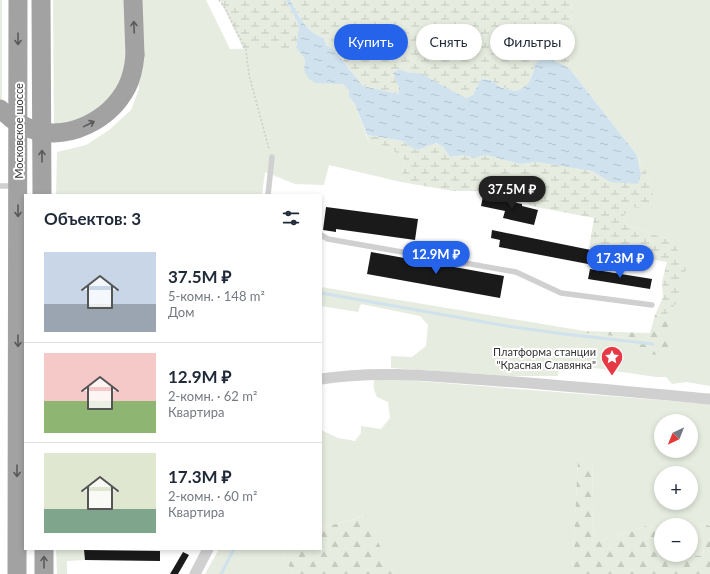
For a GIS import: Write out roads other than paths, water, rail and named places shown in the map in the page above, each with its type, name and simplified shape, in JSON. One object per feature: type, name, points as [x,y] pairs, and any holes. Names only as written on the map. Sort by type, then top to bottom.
[{"type":"highway","name":"Московское шоссе","points":[[17,574],[9,186],[18,0]]},
{"type":"highway","points":[[41,0],[42,194]]},
{"type":"highway","points":[[0,109],[22,125],[32,130],[44,132],[66,132],[87,125],[106,113],[121,97],[127,87],[134,66],[133,0]]},
{"type":"highway","points":[[44,550],[44,574]]},
{"type":"street","points":[[322,379],[374,374],[420,375],[710,399]]},
{"type":"street","points":[[195,574],[207,550]]},
{"type":"lane","points":[[268,194],[272,157]]},
{"type":"lane","points":[[322,236],[328,239],[516,272],[561,293],[652,305]]},
{"type":"water","points":[[286,0],[290,0],[308,28],[312,32],[324,38],[326,45],[334,50],[334,60],[342,60],[363,86],[399,94],[399,87],[393,73],[399,69],[407,72],[423,74],[466,98],[473,95],[481,79],[491,80],[500,87],[515,91],[521,89],[528,84],[535,64],[539,60],[552,60],[569,68],[637,155],[641,175],[638,184],[610,182],[592,171],[537,162],[520,164],[486,155],[474,158],[464,155],[450,157],[443,147],[436,143],[418,150],[412,148],[403,141],[367,135],[355,104],[349,97],[349,90],[343,84],[315,83],[308,78],[304,70],[305,59],[296,48],[299,25]]},
{"type":"waterway","points":[[322,293],[507,326],[653,344]]},
{"type":"waterway","points":[[221,574],[233,550]]},
{"type":"place","name":"Платформа станции \"Красная Славянка\"","points":[[612,376]]}]
